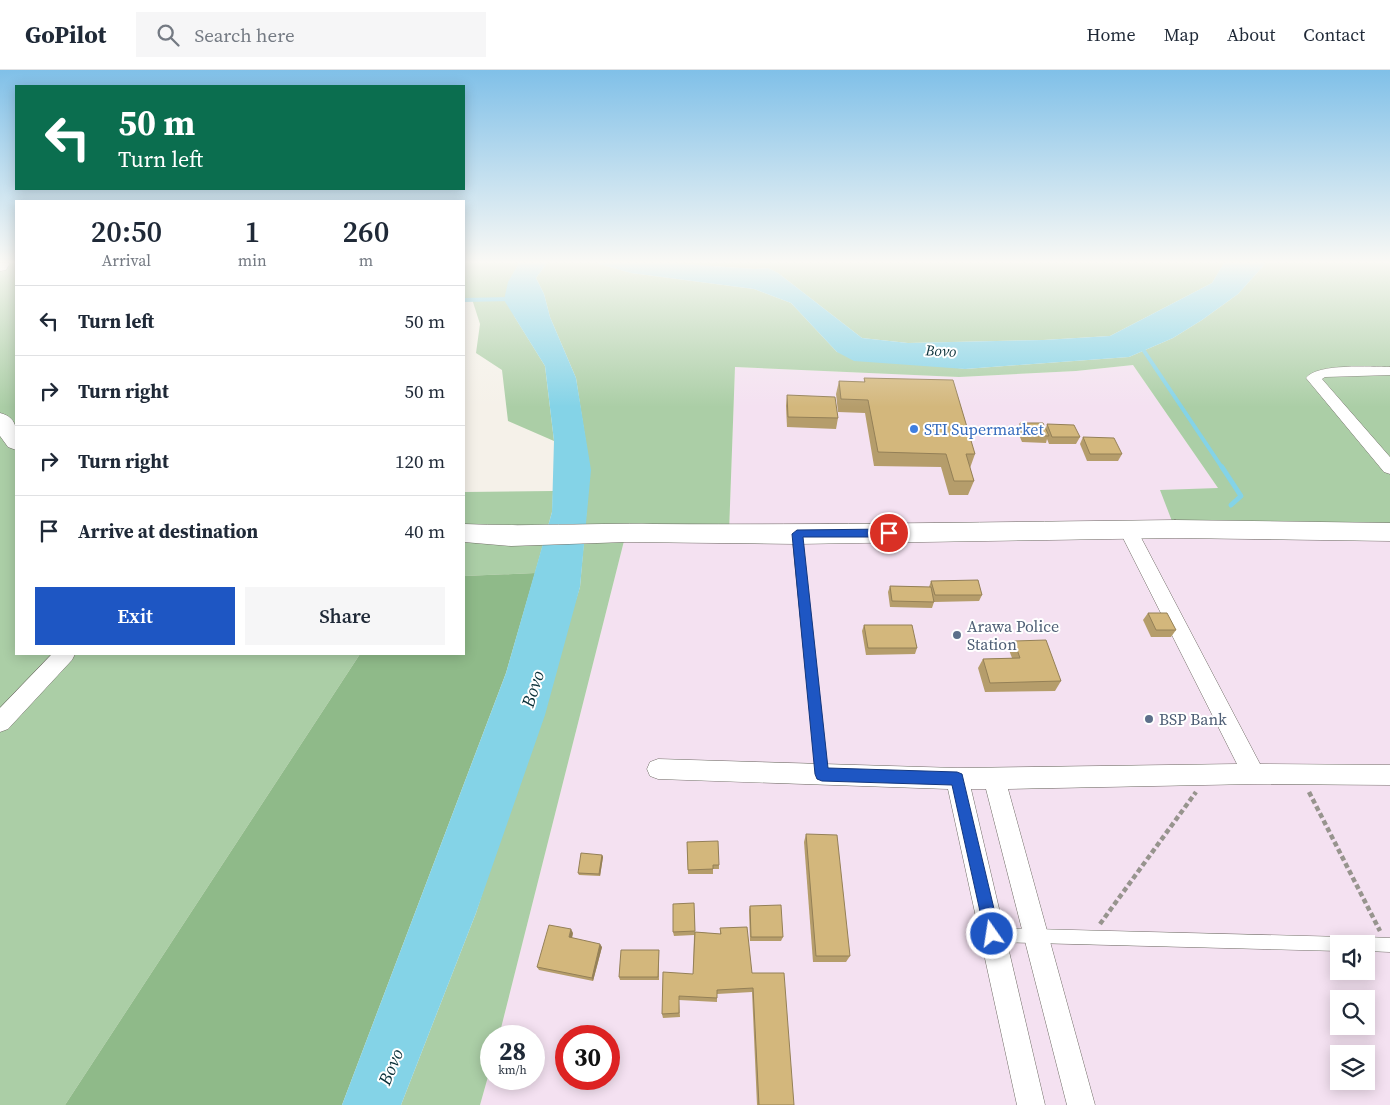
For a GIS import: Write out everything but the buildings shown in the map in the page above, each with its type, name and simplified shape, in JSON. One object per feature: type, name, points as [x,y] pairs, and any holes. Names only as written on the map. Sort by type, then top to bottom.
[{"type":"main road","points":[[0,420],[15,441]]},
{"type":"main road","points":[[465,533],[511,536],[1128,530],[1390,532]]},
{"type":"street","points":[[1390,371],[1322,372],[1313,378],[1390,468]]},
{"type":"street","points":[[1128,530],[1254,774]]},
{"type":"street","points":[[0,722],[63,655]]},
{"type":"street","points":[[658,769],[957,779],[1254,774],[1390,775]]},
{"type":"street","points":[[994,778],[1081,1105]]},
{"type":"street","points":[[957,779],[1031,1105]]},
{"type":"lane","points":[[797,534],[822,774]]},
{"type":"lane","points":[[992,934],[1330,944]]},
{"type":"lane","points":[[1375,944],[1389,945]]},
{"type":"path","points":[[1091,937],[1209,775]]},
{"type":"path","points":[[1300,775],[1389,945]]},
{"type":"shaded area","points":[[1133,365],[1218,488],[1390,532],[1390,1105],[480,1105],[484,1090],[545,1090],[545,1025],[502,1025],[626,533],[729,532],[735,367],[959,377],[1076,371]]},
{"type":"green space","points":[[0,311],[15,311],[15,655],[359,655],[65,1105],[0,1105]]},
{"type":"green space","points":[[476,311],[513,311],[514,316],[545,366],[554,441],[508,421],[502,370],[476,353],[480,324]]},
{"type":"green space","points":[[549,311],[799,311],[837,352],[965,369],[1129,357],[1173,338],[1214,311],[1390,311],[1390,532],[1175,529],[1160,490],[1218,488],[1133,365],[1076,371],[959,377],[735,367],[729,533],[626,533],[502,1025],[480,1025],[480,1090],[484,1090],[480,1105],[401,1105],[476,913],[580,587],[590,470],[576,378]]},
{"type":"green space","points":[[827,311],[1158,311],[1110,336],[1043,340],[908,343],[862,338]]},
{"type":"green space","points":[[553,491],[552,512],[535,573],[465,576],[465,492]]},
{"type":"green space","points":[[535,573],[506,673],[342,1105],[65,1105],[359,655],[465,655],[465,576]]},
{"type":"water","name":"Bovo","points":[[511,311],[549,311],[576,378],[591,470],[580,587],[545,715],[476,913],[401,1105],[342,1105],[506,673],[552,512],[554,441],[545,366]]},
{"type":"water","name":"Bovo","points":[[799,311],[827,311],[862,338],[908,343],[1043,340],[1110,336],[1158,311],[1214,311],[1173,338],[1129,357],[965,369],[854,361],[837,352]]},
{"type":"waterway","points":[[1140,345],[1223,469]]},
{"type":"waterway","points":[[1222,467],[1241,496],[1231,505]]},
{"type":"place","name":"STI Supermarket","points":[[914,429]]},
{"type":"place","name":"Arawa Police Station","points":[[957,635]]},
{"type":"place","name":"BSP Bank","points":[[1149,719]]},
{"type":"route","points":[[889,533],[797,534],[822,774],[957,779],[992,934]]}]
